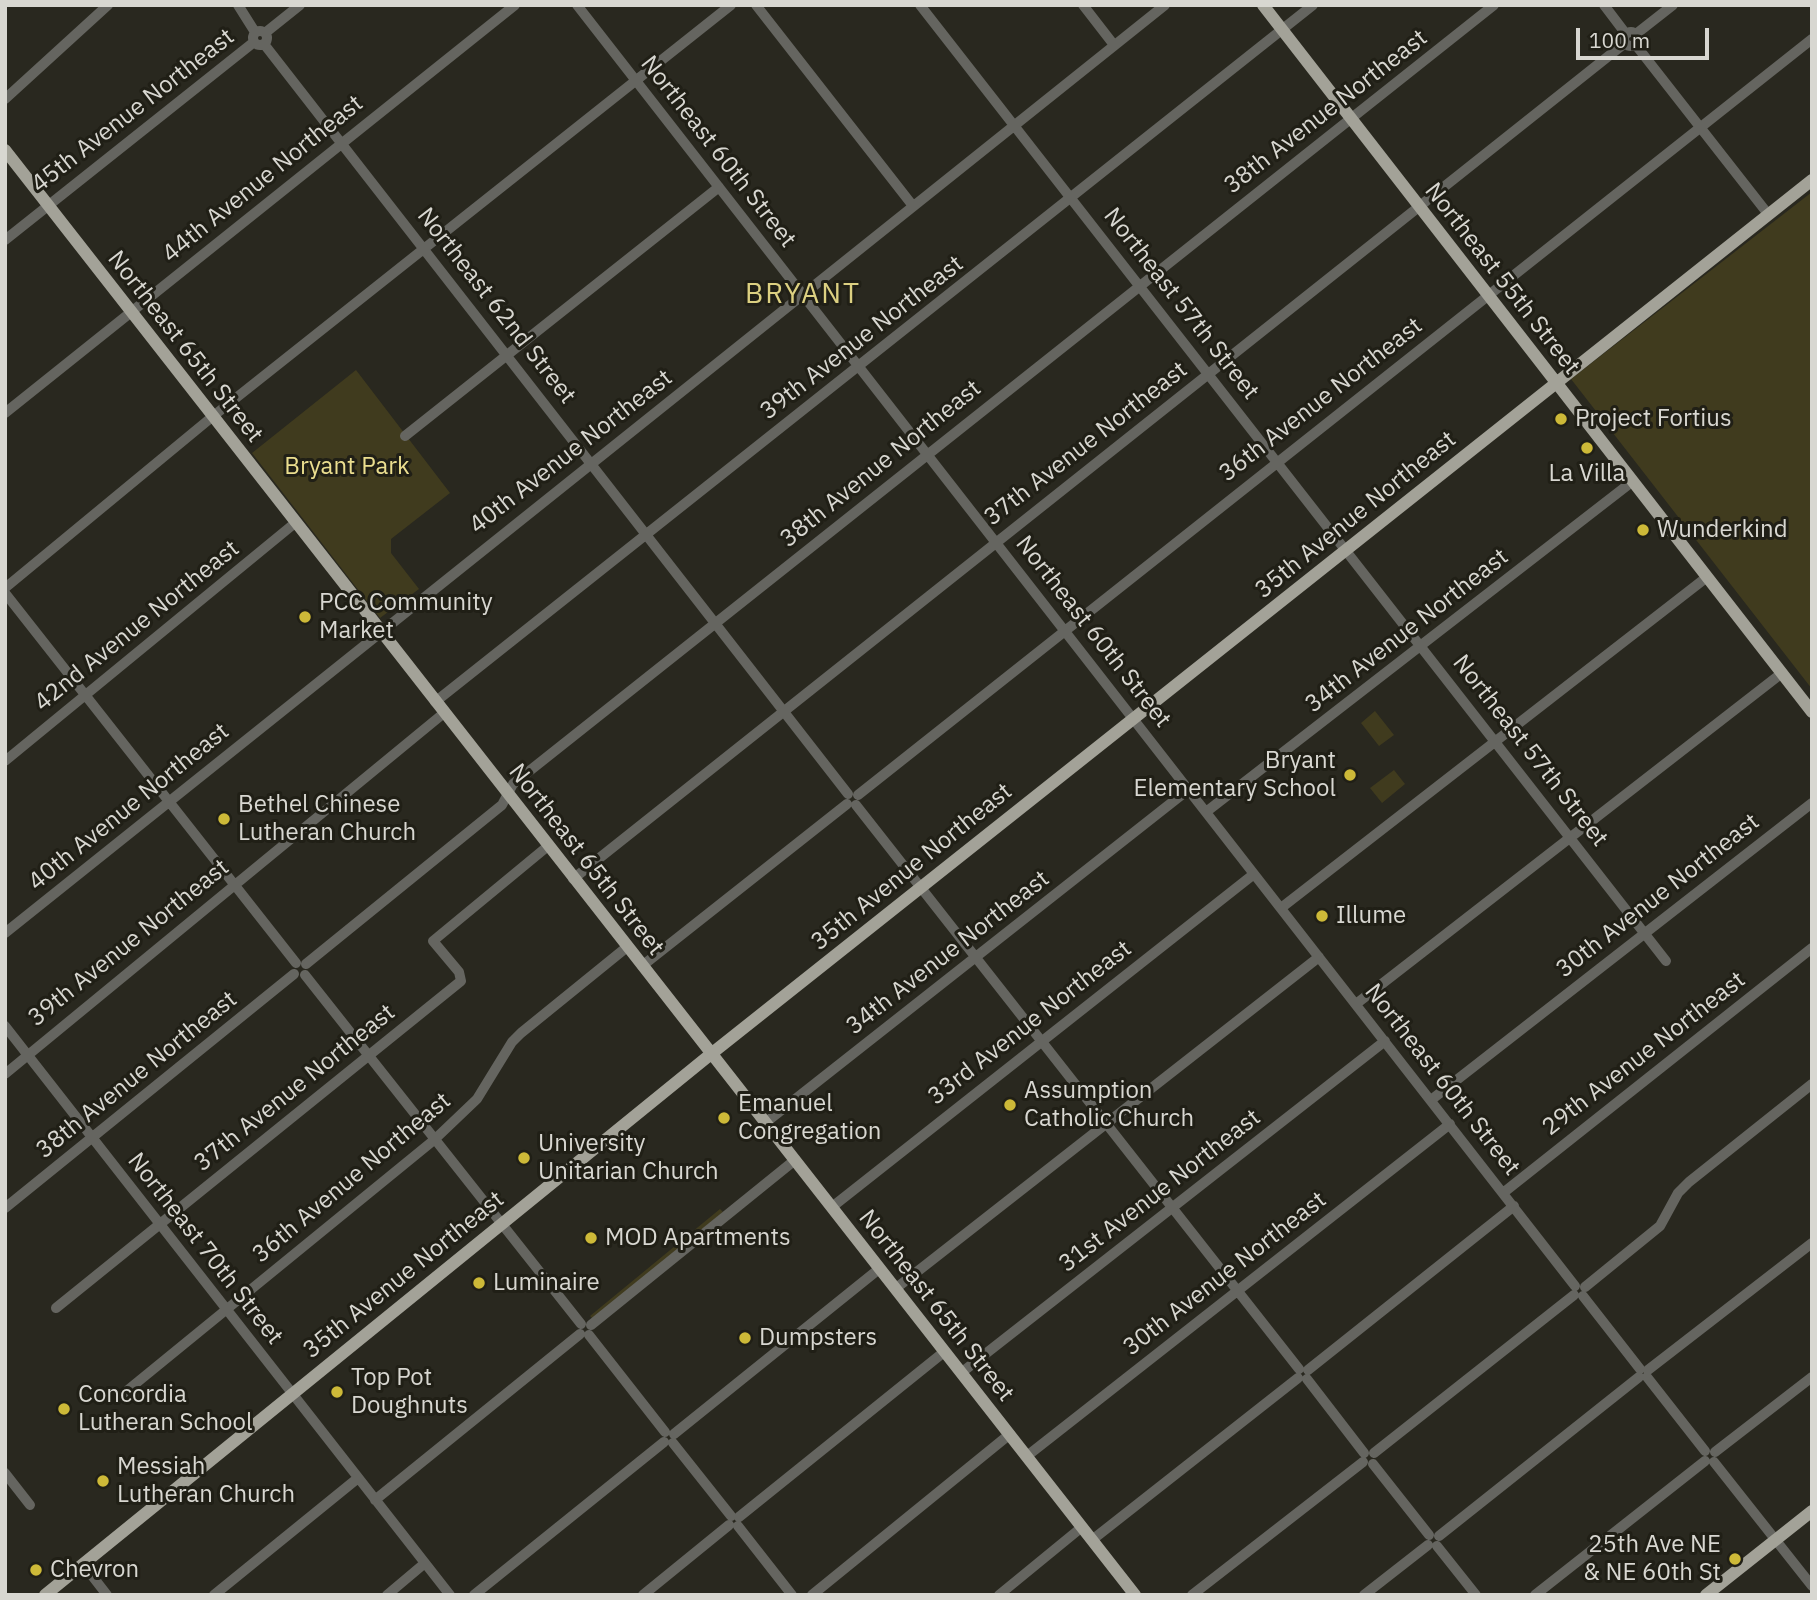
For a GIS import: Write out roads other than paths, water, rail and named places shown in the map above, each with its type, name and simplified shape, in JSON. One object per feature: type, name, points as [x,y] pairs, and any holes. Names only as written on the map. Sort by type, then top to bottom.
[{"type":"main road","name":"Northeast 55th Street","points":[[1262,5],[1812,712]]},
{"type":"main road","name":"Northeast 65th Street","points":[[7,156],[1135,1595]]},
{"type":"main road","name":"35th Avenue Northeast","points":[[45,1595],[710,1054],[1812,180]]},
{"type":"main road","points":[[1706,1595],[1812,1511]]},
{"type":"street","points":[[5,99],[108,5]]},
{"type":"street","name":"Northeast 62nd Street","points":[[238,5],[259,38],[920,888],[1476,1595]]},
{"type":"street","name":"45th Avenue Northeast","points":[[5,240],[300,5]]},
{"type":"street","name":"44th Avenue Northeast","points":[[5,413],[515,5]]},
{"type":"street","name":"Northeast 60th Street","points":[[577,5],[1812,1586]]},
{"type":"street","points":[[731,5],[212,417],[5,591],[792,1595]]},
{"type":"street","points":[[756,5],[913,206]]},
{"type":"street","name":"Northeast 57th Street","points":[[920,5],[1666,961]]},
{"type":"street","points":[[1083,5],[1114,45]]},
{"type":"street","name":"40th Avenue Northeast","points":[[5,933],[1165,5]]},
{"type":"street","name":"39th Avenue Northeast","points":[[435,702],[1313,5]]},
{"type":"street","name":"38th Avenue Northeast","points":[[5,1208],[502,805],[513,784],[1494,5]]},
{"type":"street","points":[[1604,5],[1768,214]]},
{"type":"street","name":"37th Avenue Northeast","points":[[573,879],[1673,5]]},
{"type":"street","name":"36th Avenue Northeast","points":[[642,966],[1812,39]]},
{"type":"street","points":[[405,436],[719,187]]},
{"type":"street","name":"34th Avenue Northeast","points":[[1206,812],[1633,481]]},
{"type":"street","name":"42nd Avenue Northeast","points":[[5,761],[295,523]]},
{"type":"street","points":[[1281,908],[1707,577]]},
{"type":"street","points":[[1356,1004],[1782,673]]},
{"type":"street","name":"39th Avenue Northeast","points":[[5,1074],[444,713]]},
{"type":"street","name":"34th Avenue Northeast","points":[[765,1123],[1189,789]]},
{"type":"street","name":"30th Avenue Northeast","points":[[1431,1100],[1812,803]]},
{"type":"street","name":"37th Avenue Northeast","points":[[56,1308],[461,981],[458,972],[433,941],[548,846]]},
{"type":"street","name":"33rd Avenue Northeast","points":[[832,1207],[1254,874]]},
{"type":"street","name":"36th Avenue Northeast","points":[[118,1398],[435,1140],[477,1099],[521,1033],[627,947]]},
{"type":"street","name":"29th Avenue Northeast","points":[[1503,1193],[1812,948]]},
{"type":"street","points":[[895,1289],[1319,957]]},
{"type":"street","name":"Northeast 70th Street","points":[[5,1026],[450,1595]]},
{"type":"street","name":"31st Avenue Northeast","points":[[961,1373],[1385,1041]]},
{"type":"street","points":[[1192,1595],[1660,1226],[1678,1192],[1812,1084]]},
{"type":"street","name":"30th Avenue Northeast","points":[[1027,1456],[1450,1124]]},
{"type":"street","points":[[375,1500],[795,1160]]},
{"type":"street","points":[[1092,1540],[1514,1206]]},
{"type":"street","points":[[1364,1595],[1812,1243]]},
{"type":"street","points":[[474,1595],[879,1269]]},
{"type":"street","points":[[643,1595],[944,1352]]},
{"type":"street","points":[[1535,1595],[1812,1377]]},
{"type":"street","points":[[812,1595],[1010,1434]]},
{"type":"street","points":[[5,1473],[30,1505]]},
{"type":"street","points":[[214,1595],[358,1478]]},
{"type":"street","points":[[999,1595],[1082,1527]]},
{"type":"street","points":[[387,1595],[425,1563]]},
{"type":"street","points":[[83,1564],[107,1595]]},
{"type":"place","name":"Project Fortius","points":[[1561,419]]},
{"type":"place","name":"La Villa","points":[[1587,448]]},
{"type":"place","name":"Wunderkind","points":[[1643,530]]},
{"type":"place","name":"PCC Community Market","points":[[305,617]]},
{"type":"place","name":"Bryant Elementary School","points":[[1350,775]]},
{"type":"place","name":"Bethel Chinese Lutheran Church","points":[[224,819]]},
{"type":"place","name":"Illume","points":[[1322,916]]},
{"type":"place","name":"Assumption Catholic Church","points":[[1010,1105]]},
{"type":"place","name":"Emanuel Congregation","points":[[724,1118]]},
{"type":"place","name":"University Unitarian Church","points":[[524,1158]]},
{"type":"place","name":"MOD Apartments","points":[[591,1238]]},
{"type":"place","name":"Luminaire","points":[[479,1283]]},
{"type":"place","name":"Dumpsters","points":[[745,1338]]},
{"type":"place","name":"Top Pot Doughnuts","points":[[337,1392]]},
{"type":"place","name":"Concordia Lutheran School","points":[[64,1409]]},
{"type":"place","name":"Messiah Lutheran Church","points":[[103,1481]]},
{"type":"place","name":"25th Ave NE & NE 60th St","points":[[1735,1559]]},
{"type":"place","name":"Chevron","points":[[36,1570]]},
{"type":"district","name":"BRYANT","points":[[803,295]]},
{"type":"park label","name":"Bryant Park","points":[[347,467]]}]
